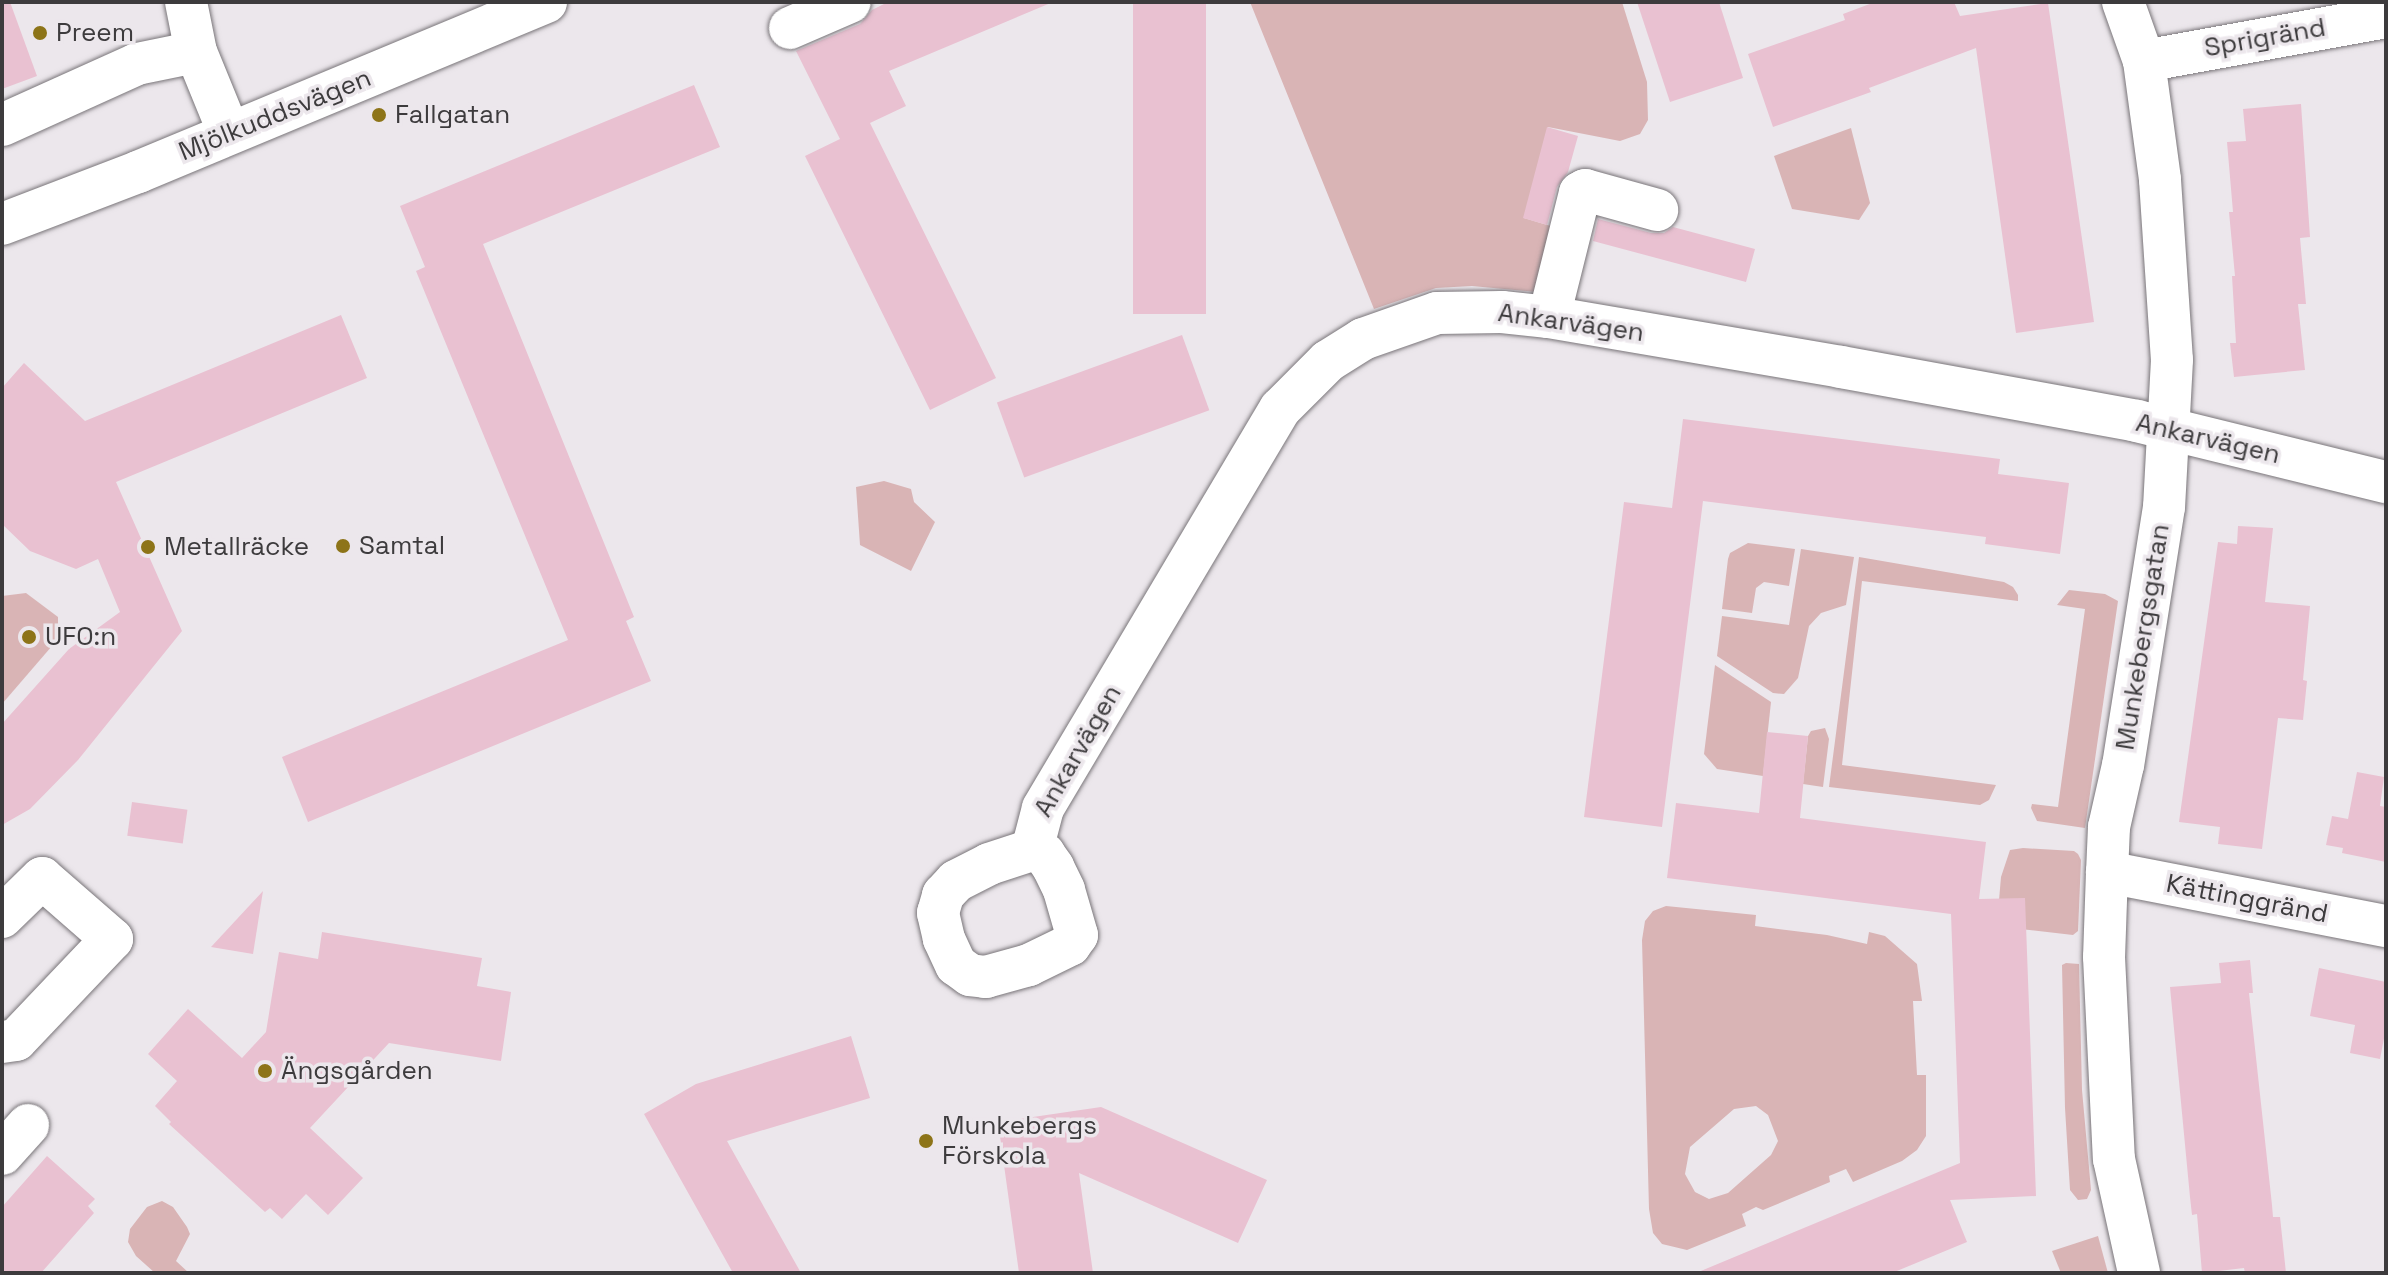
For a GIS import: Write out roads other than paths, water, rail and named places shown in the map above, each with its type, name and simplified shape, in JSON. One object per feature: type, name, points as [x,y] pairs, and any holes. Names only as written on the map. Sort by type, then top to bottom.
[{"type":"street","points":[[186,2],[196,52],[229,133]]},
{"type":"street","name":"Mjölkuddsvägen","points":[[2,224],[546,2]]},
{"type":"street","points":[[790,28],[850,2]]},
{"type":"street","name":"Munkebergsgatan","points":[[2123,2],[2144,61],[2160,180],[2172,360],[2164,507],[2123,765],[2109,827],[2107,872],[2104,957],[2114,1159],[2139,1273]]},
{"type":"street","name":"Sprigränd","points":[[2144,61],[2386,17]]},
{"type":"street","points":[[2,125],[137,64],[196,52]]},
{"type":"street","points":[[1549,317],[1580,193],[1585,190],[1657,210]]},
{"type":"street","name":"Ankarvägen","points":[[1032,850],[1036,825],[1051,795],[1280,409],[1304,382],[1363,339],[1437,313],[1502,312],[1549,317],[2168,428],[2386,482]]},
{"type":"street","name":"Kättinggränd","points":[[2107,872],[2386,926]]},
{"type":"street","points":[[2,917],[42,878],[112,939],[16,1040],[2,1042]]},
{"type":"place","name":"Preem","points":[[40,33]]},
{"type":"place","name":"Fallgatan","points":[[379,115]]},
{"type":"place","name":"Samtal","points":[[343,546]]},
{"type":"place","name":"Metallräcke","points":[[148,547]]},
{"type":"place","name":"UFO:n","points":[[29,637]]},
{"type":"place","name":"Ängsgården","points":[[265,1071]]},
{"type":"place","name":"Munkebergs Förskola","points":[[926,1141]]}]
